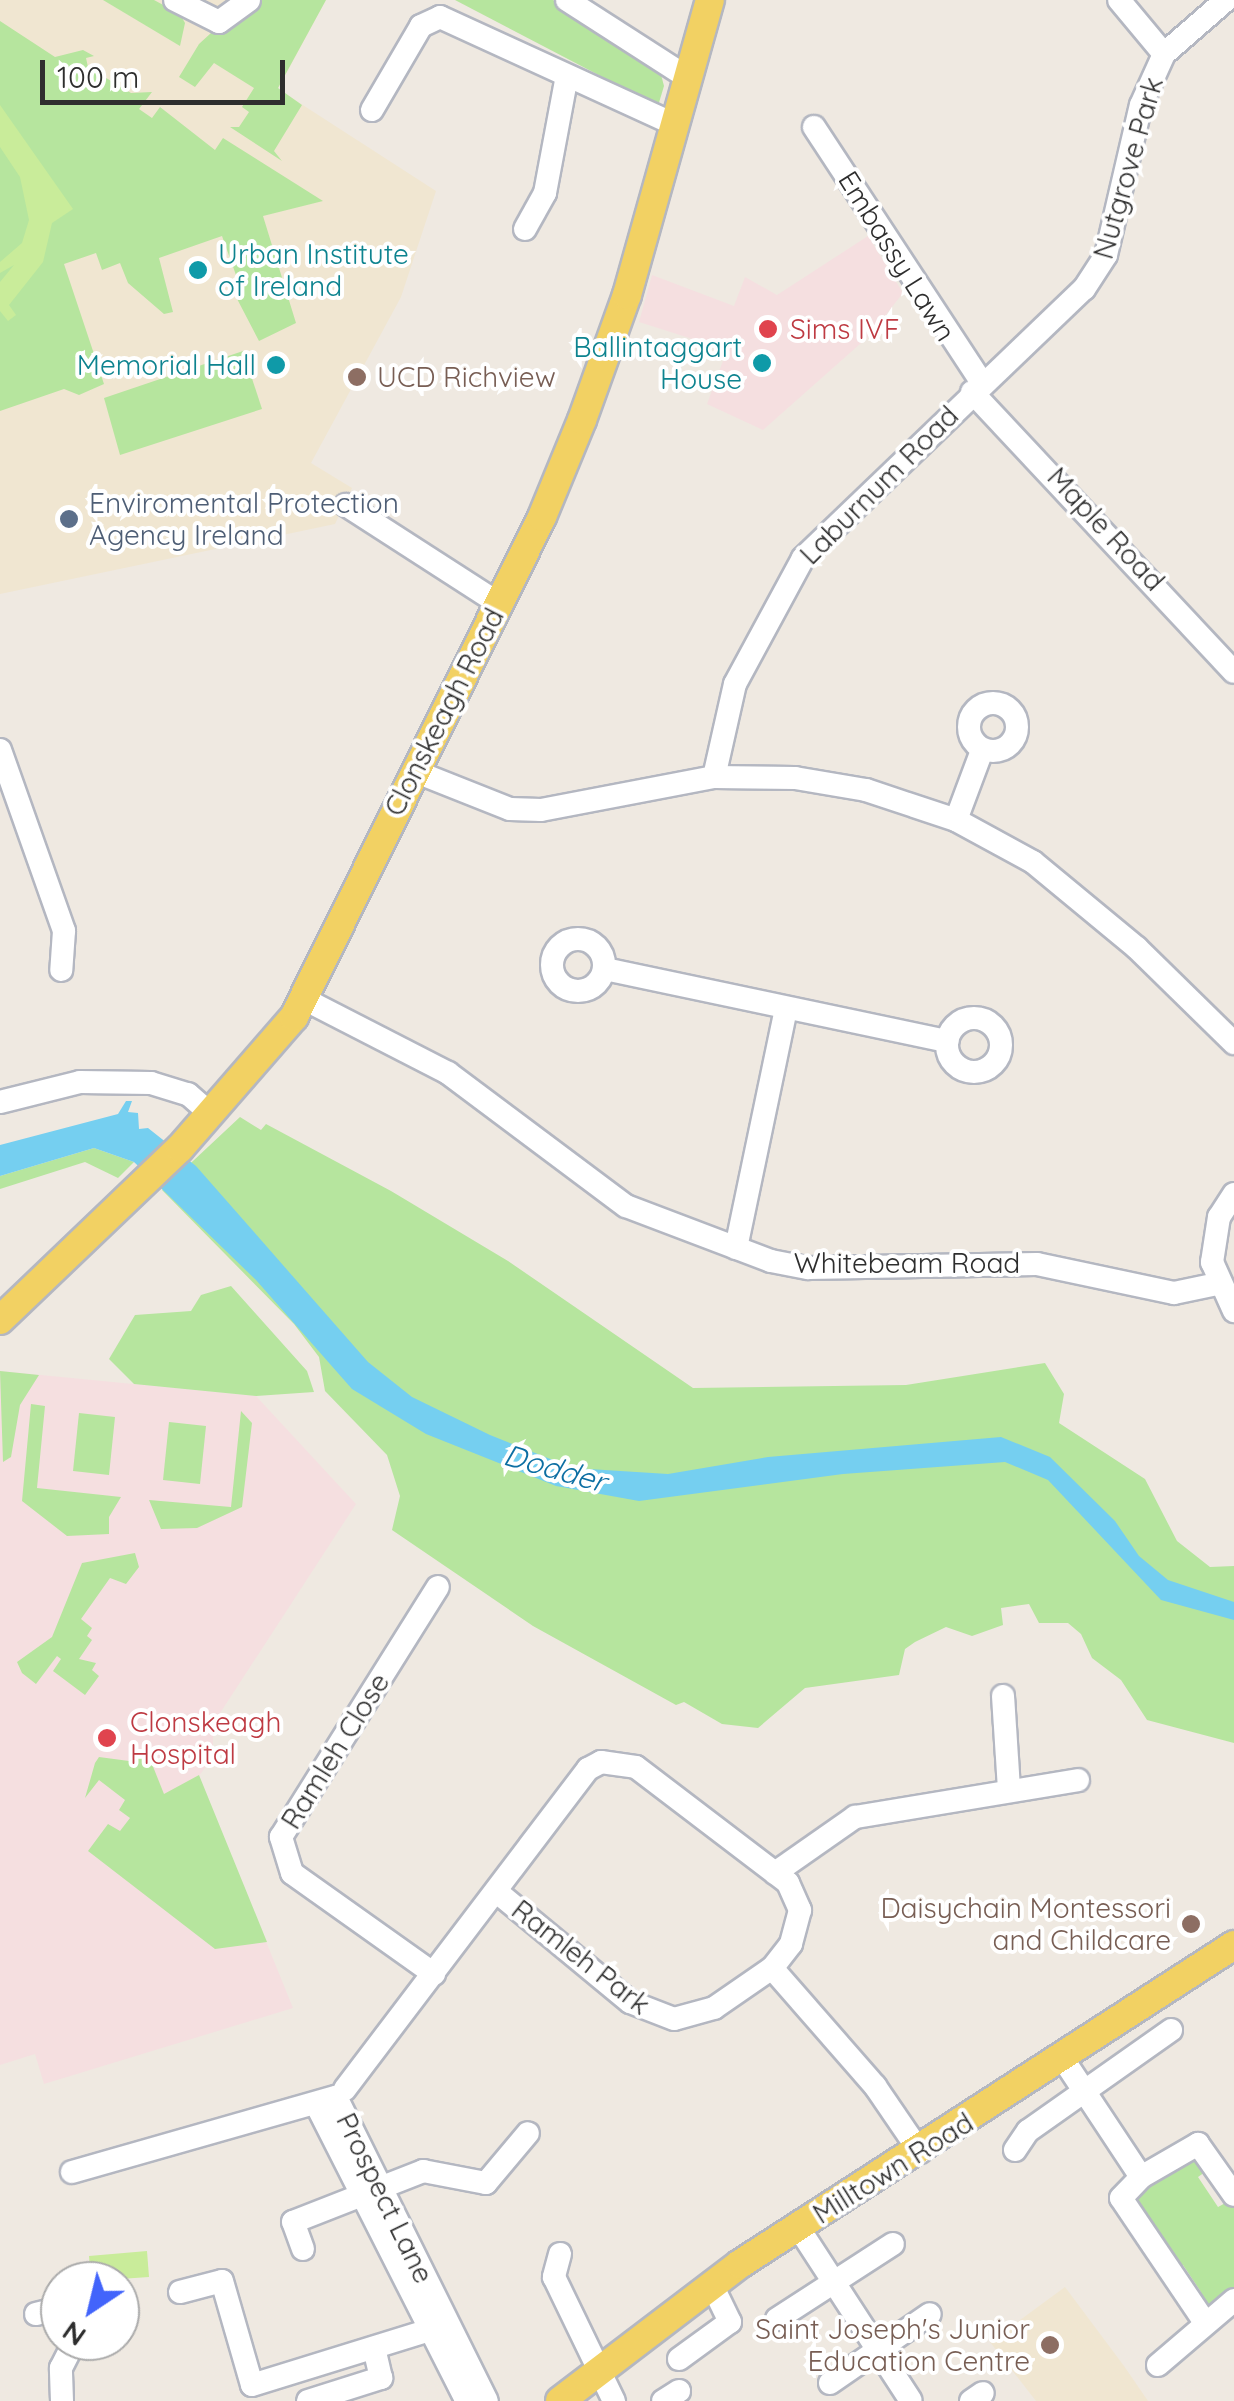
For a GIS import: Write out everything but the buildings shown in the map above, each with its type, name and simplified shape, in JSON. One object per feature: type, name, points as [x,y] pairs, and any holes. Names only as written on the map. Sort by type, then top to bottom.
[{"type":"main road","name":"Clonskeagh Road","points":[[0,1320],[180,1148],[304,1000],[498,603],[582,420],[627,295],[710,0]]},
{"type":"main road","name":"Milltown Road","points":[[560,2401],[712,2285],[1234,1945]]},
{"type":"street","points":[[175,0],[219,22],[250,0]]},
{"type":"street","points":[[566,0],[687,77]]},
{"type":"street","name":"Nutgrove Park","points":[[1084,289],[1114,233],[1128,151],[1164,54],[1119,0]]},
{"type":"street","points":[[1164,54],[1226,0]]},
{"type":"street","points":[[372,110],[421,26],[440,16],[674,124]]},
{"type":"street","points":[[524,230],[545,193],[567,76]]},
{"type":"street","name":"Embassy Lawn","points":[[814,127],[977,388]]},
{"type":"street","name":"Laburnum Road","points":[[714,777],[735,684],[803,558],[1084,289]]},
{"type":"street","name":"Maple Road","points":[[977,388],[1234,672]]},
{"type":"street","points":[[346,505],[498,603]]},
{"type":"street","points":[[0,750],[61,918],[61,970]]},
{"type":"street","points":[[956,820],[981,753]]},
{"type":"street","points":[[414,771],[522,810],[714,777],[790,778],[866,790],[956,820],[1073,893],[1234,1043]]},
{"type":"street","points":[[605,969],[948,1041]]},
{"type":"street","name":"Whitebeam Road","points":[[304,1000],[448,1073],[626,1206],[736,1248],[808,1268],[1033,1264],[1174,1293],[1218,1284]]},
{"type":"street","points":[[736,1248],[786,1008]]},
{"type":"street","points":[[0,1102],[80,1082],[151,1083],[188,1094],[211,1114]]},
{"type":"street","points":[[1234,1194],[1213,1239],[1218,1284],[1234,1311]]},
{"type":"street","name":"Ramleh Close","points":[[434,1974],[292,1873],[280,1838],[438,1587]]},
{"type":"street","points":[[1004,1696],[1009,1790]]},
{"type":"street","name":"Ramleh Park","points":[[345,2089],[588,1770],[617,1760],[636,1767],[788,1883],[800,1910],[791,1944],[772,1968],[698,2015],[657,2017],[630,2002],[497,1892]]},
{"type":"street","points":[[775,1873],[855,1817],[1078,1780]]},
{"type":"street","points":[[772,1968],[874,2086],[920,2152]]},
{"type":"street","points":[[1015,2150],[1028,2131],[1171,2030]]},
{"type":"street","points":[[1063,2059],[1141,2177]]},
{"type":"street","name":"Prospect Lane","points":[[72,2172],[316,2104],[371,2195],[438,2328],[467,2401]]},
{"type":"street","points":[[303,2249],[293,2222],[371,2195],[423,2171],[486,2183],[528,2133]]},
{"type":"street","points":[[1204,2321],[1122,2205],[1123,2192],[1198,2144],[1234,2195]]},
{"type":"street","points":[[798,2228],[911,2401]]},
{"type":"street","points":[[777,2319],[894,2244]]},
{"type":"street","points":[[560,2254],[554,2277],[614,2401]]},
{"type":"street","points":[[180,2292],[222,2281],[254,2393],[438,2328]]},
{"type":"street","points":[[678,2359],[730,2322],[712,2285]]},
{"type":"street","points":[[1158,2364],[1184,2347],[1204,2321],[1234,2300]]},
{"type":"street","points":[[36,2314],[40,2313]]},
{"type":"street","points":[[830,2383],[930,2314]]},
{"type":"street","name":"Prospect Lane","points":[[438,2328],[487,2401]]},
{"type":"street","points":[[308,2401],[381,2378],[374,2348]]},
{"type":"street","points":[[62,2401],[64,2361]]},
{"type":"shaded area","points":[[0,0],[326,0],[278,89],[436,191],[401,297],[311,463],[352,488],[335,524],[0,594]]},
{"type":"shaded area","name":"Sims IVF","points":[[868,236],[903,293],[869,336],[763,430],[707,404],[727,350],[639,322],[652,275],[734,306],[745,277],[777,295]]},
{"type":"shaded area","name":"Clonskeagh Hospital","points":[[0,1371],[256,1396],[356,1504],[213,1724],[213,1757],[199,1776],[293,2008],[44,2084],[35,2054],[0,2065]]},
{"type":"shaded area","name":"Saint Joseph's Junior Education Centre","points":[[1065,2287],[1148,2401],[1036,2401],[990,2342]]},
{"type":"green space","points":[[103,0],[154,0],[180,14],[185,23],[180,46]]},
{"type":"green space","points":[[256,0],[326,0],[278,88],[302,105],[274,151],[282,161],[230,127],[239,127],[249,112],[242,107],[254,88],[214,63],[195,87],[179,77],[199,44],[211,33],[229,31]]},
{"type":"green space","points":[[455,0],[553,0],[659,67],[664,86],[658,106]]},
{"type":"green space","points":[[0,21],[55,57],[83,50],[94,56],[86,58],[88,67],[131,93],[152,92],[139,109],[152,118],[160,107],[215,150],[223,138],[323,201],[263,216],[296,323],[259,341],[234,293],[241,289],[222,236],[159,258],[173,312],[164,314],[128,283],[120,263],[102,270],[96,253],[64,264],[104,384],[79,395],[64,389],[0,411]]},
{"type":"green space","points":[[0,105],[73,209],[52,223],[43,262],[9,305],[16,315],[8,321],[0,311],[0,282],[14,265],[0,273],[0,262],[22,243],[29,220],[20,177],[0,147]]},
{"type":"green space","points":[[243,351],[262,409],[120,455],[104,398]]},
{"type":"green space","points":[[240,1117],[261,1130],[266,1124],[391,1191],[508,1261],[693,1388],[906,1385],[1045,1363],[1064,1394],[1059,1423],[1145,1479],[1177,1541],[1210,1567],[1234,1566],[1234,1743],[1147,1720],[1121,1680],[1092,1658],[1081,1634],[1068,1623],[1039,1623],[1029,1604],[1001,1608],[1003,1625],[972,1636],[946,1627],[915,1642],[905,1649],[899,1675],[805,1688],[758,1728],[722,1724],[684,1702],[676,1705],[533,1626],[392,1530],[400,1496],[387,1455],[325,1391],[319,1357],[294,1324],[162,1190]]},
{"type":"green space","points":[[94,1148],[134,1162],[118,1178],[85,1162],[0,1189],[0,1176]]},
{"type":"green space","points":[[231,1286],[307,1371],[314,1392],[256,1396],[134,1384],[109,1359],[135,1315],[191,1311],[201,1295]]},
{"type":"green space","points":[[0,1371],[39,1375],[20,1405],[11,1457],[3,1462]]},
{"type":"green space","points":[[31,1404],[45,1406],[37,1488],[121,1497],[109,1517],[109,1534],[67,1536],[22,1501]]},
{"type":"green space","points":[[241,1411],[252,1423],[242,1507],[197,1528],[161,1529],[149,1500],[231,1507]]},
{"type":"green space","points":[[79,1413],[115,1417],[109,1475],[73,1471]]},
{"type":"green space","points":[[169,1422],[206,1426],[200,1484],[163,1480]]},
{"type":"green space","points":[[135,1553],[139,1567],[126,1584],[110,1578],[81,1619],[92,1628],[87,1636],[92,1640],[79,1659],[96,1663],[92,1670],[99,1676],[85,1695],[53,1671],[61,1659],[57,1656],[36,1684],[22,1673],[17,1662],[52,1637],[82,1563]]},
{"type":"green space","points":[[141,1752],[148,1754],[164,1794],[199,1775],[267,1942],[215,1949],[88,1851],[108,1824],[120,1831],[130,1818],[119,1810],[125,1800],[99,1780],[85,1798],[95,1763],[99,1757],[129,1761]]},
{"type":"green space","points":[[1192,2157],[1208,2170],[1198,2177],[1218,2207],[1229,2201],[1234,2208],[1234,2293],[1205,2311],[1192,2299],[1201,2292],[1183,2265],[1173,2271],[1132,2198]]},
{"type":"green space","points":[[147,2251],[149,2277],[140,2278],[140,2261],[89,2261],[89,2256]]},
{"type":"water","name":"Dodder","points":[[126,1101],[132,1101],[128,1112],[138,1113],[139,1129],[148,1128],[196,1166],[368,1362],[412,1397],[490,1435],[573,1468],[668,1474],[768,1457],[1001,1437],[1050,1457],[1115,1521],[1139,1556],[1168,1580],[1234,1602],[1234,1620],[1161,1600],[1048,1480],[1005,1462],[843,1474],[639,1501],[556,1486],[426,1434],[352,1389],[256,1280],[134,1162],[94,1148],[0,1176],[0,1145],[118,1114]]},
{"type":"place","name":"Urban Institute of Ireland","points":[[198,270]]},
{"type":"place","name":"Sims IVF","points":[[768,329]]},
{"type":"place","name":"Ballintaggart House","points":[[762,363]]},
{"type":"place","name":"Memorial Hall","points":[[276,365]]},
{"type":"place","name":"UCD Richview","points":[[357,377]]},
{"type":"place","name":"Enviromental Protection Agency Ireland","points":[[69,519]]},
{"type":"place","name":"Clonskeagh Hospital","points":[[107,1738]]},
{"type":"place","name":"Daisychain Montessori and Childcare","points":[[1191,1924]]},
{"type":"place","name":"Saint Joseph's Junior Education Centre","points":[[1050,2345]]}]
